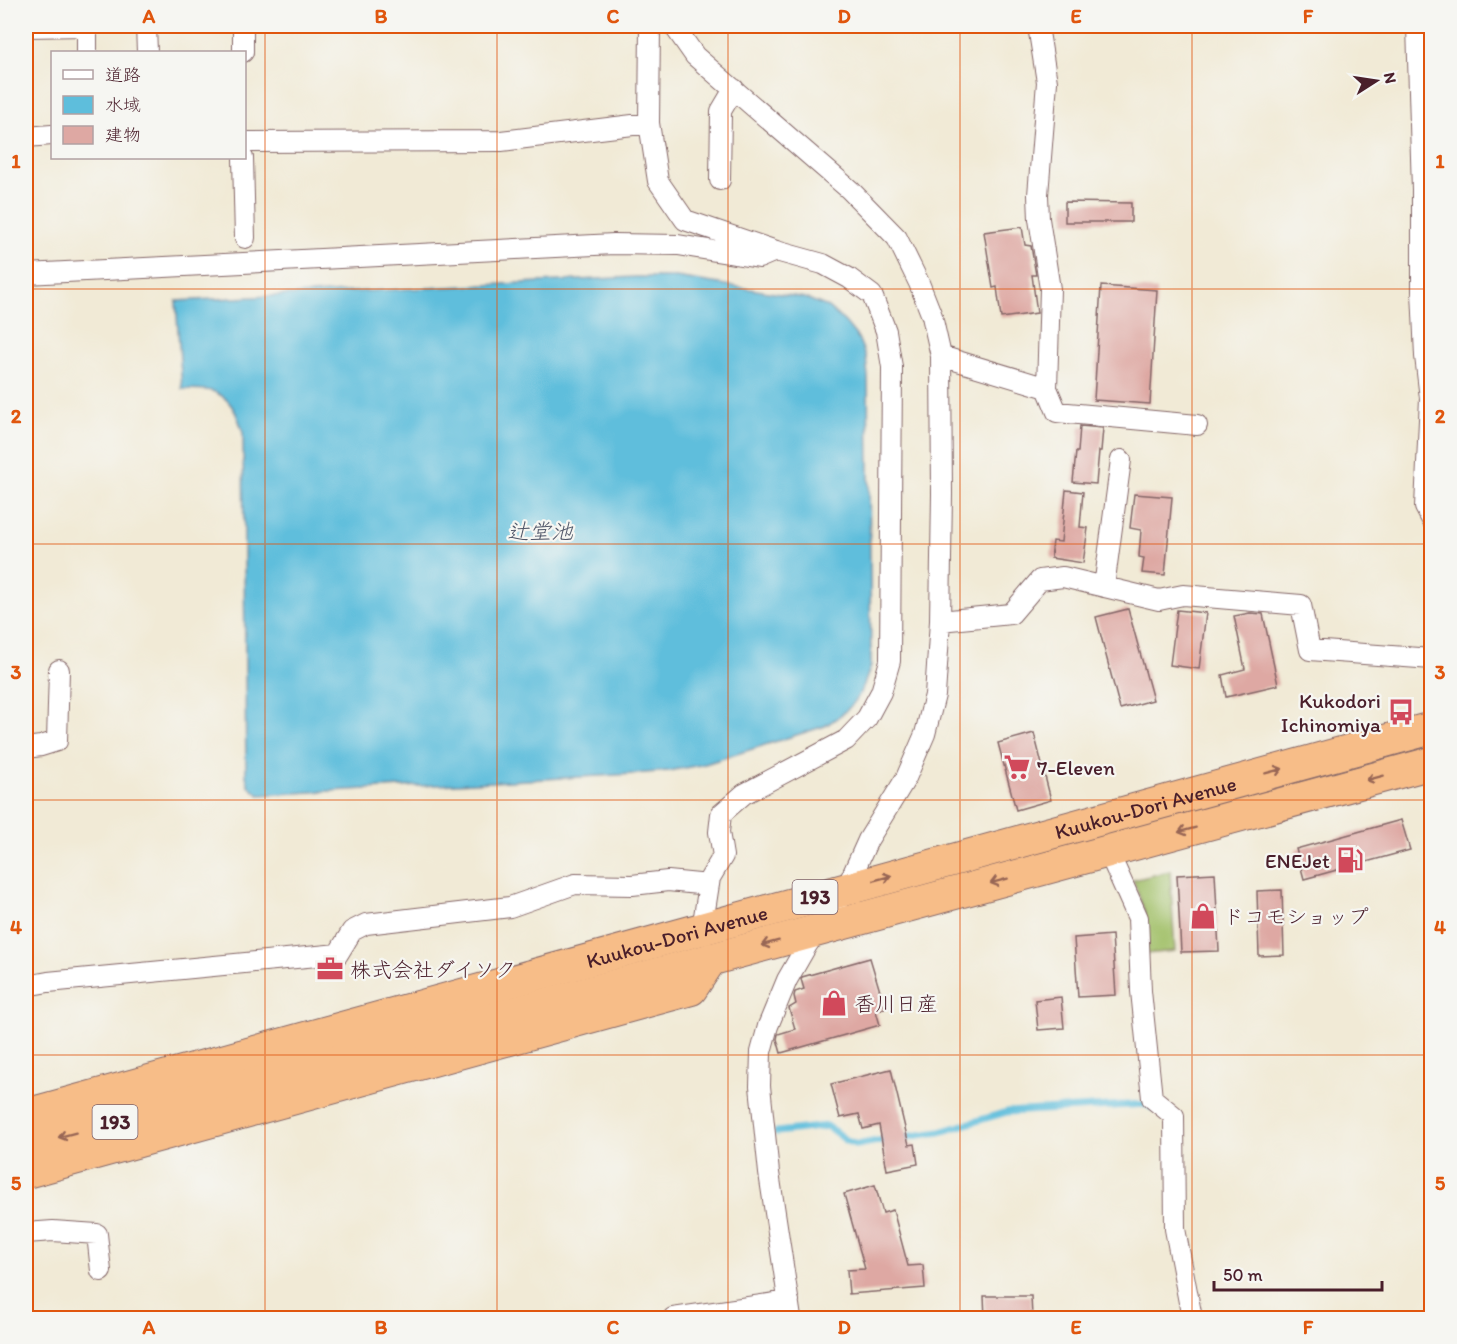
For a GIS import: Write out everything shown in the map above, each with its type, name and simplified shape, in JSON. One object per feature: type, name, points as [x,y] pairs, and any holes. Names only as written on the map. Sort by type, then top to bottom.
[{"type":"highway","name":"Kuukou-Dori Avenue","points":[[26,1146],[202,1082],[702,929],[1431,728]]},
{"type":"highway","name":"Kuukou-Dori Avenue","points":[[26,1115],[202,1082],[711,958],[1431,763]]},
{"type":"highway","points":[[26,1096],[668,925],[702,929]]},
{"type":"highway","points":[[26,1172],[691,989],[711,958]]},
{"type":"street","points":[[26,27],[87,26],[87,51]]},
{"type":"street","points":[[146,26],[147,51]]},
{"type":"street","points":[[243,26],[243,51]]},
{"type":"street","points":[[650,26],[649,123],[658,181],[685,220],[776,251],[823,264],[849,278],[872,295],[886,331],[892,367],[890,662],[881,692],[867,718],[846,740],[744,794],[721,814],[719,832],[723,856],[710,878],[702,929]]},
{"type":"street","points":[[673,1318],[790,1310],[769,1173],[760,1086],[761,1052],[768,1026],[787,980],[807,945],[846,889],[868,840],[906,778],[925,735],[935,695],[940,621],[942,494],[941,356],[932,316],[897,238],[850,190],[695,56],[674,26]]},
{"type":"street","points":[[1038,26],[1047,82],[1038,195],[1039,219],[1050,289],[1047,388],[1057,412],[1197,425]]},
{"type":"street","points":[[1417,26],[1422,190],[1422,291],[1425,356],[1430,398],[1425,507],[1431,520]]},
{"type":"street","points":[[720,180],[721,111],[734,89]]},
{"type":"street","points":[[246,142],[501,141],[649,123]]},
{"type":"street","points":[[26,137],[51,135]]},
{"type":"street","points":[[243,159],[245,238]]},
{"type":"street","points":[[26,274],[614,244],[678,245],[759,258],[776,251]]},
{"type":"street","points":[[941,356],[1047,388]]},
{"type":"street","points":[[1104,587],[1121,460]]},
{"type":"street","points":[[940,621],[1011,614],[1040,580],[1063,577],[1159,600],[1183,595],[1301,604],[1310,650],[1431,659]]},
{"type":"street","points":[[26,748],[40,747],[57,741],[59,670]]},
{"type":"street","points":[[1108,851],[1138,918],[1152,1098],[1174,1116],[1175,1228],[1192,1318]]},
{"type":"street","points":[[26,986],[338,954],[352,931],[366,924],[510,907],[575,884],[632,885],[668,881],[709,885]]},
{"type":"street","points":[[26,1233],[53,1231],[97,1234],[101,1271]]},
{"type":"green space","points":[[1170,871],[1175,951],[1146,954],[1145,912],[1133,880]]},
{"type":"water","name":"辻堂池","points":[[636,277],[676,277],[805,298],[828,307],[858,338],[866,357],[868,377],[871,665],[855,701],[825,726],[705,764],[669,771],[259,795],[249,786],[246,776],[243,433],[236,413],[229,402],[219,394],[201,389],[182,389],[176,301]]},
{"type":"building","points":[[1065,202],[1131,203],[1131,222],[1065,222]]},
{"type":"building","points":[[1022,227],[1025,245],[1031,246],[1036,275],[1032,275],[1037,313],[1001,318],[997,287],[993,288],[984,232]]},
{"type":"building","points":[[1101,286],[1157,290],[1150,404],[1094,400]]},
{"type":"building","points":[[1080,426],[1103,428],[1096,484],[1073,482]]},
{"type":"building","points":[[1066,490],[1083,492],[1080,527],[1088,528],[1083,563],[1051,558],[1053,541],[1061,542]]},
{"type":"building","points":[[1134,494],[1172,497],[1165,575],[1142,573],[1144,558],[1139,557],[1141,530],[1130,528]]},
{"type":"building","points":[[1128,609],[1153,700],[1120,709],[1096,617]]},
{"type":"building","points":[[1177,610],[1206,613],[1199,669],[1170,665]]},
{"type":"building","points":[[1250,613],[1263,614],[1278,685],[1226,697],[1222,675],[1245,669],[1234,616]]},
{"type":"building","points":[[1034,733],[1051,800],[1016,810],[998,743]]},
{"type":"building","points":[[1401,820],[1410,850],[1304,879],[1296,849]]},
{"type":"building","points":[[1215,873],[1219,951],[1181,952],[1177,875]]},
{"type":"building","points":[[1282,890],[1284,955],[1259,956],[1257,891]]},
{"type":"building","points":[[1112,935],[1116,995],[1078,997],[1074,938]]},
{"type":"building","points":[[870,958],[885,1008],[876,1011],[880,1025],[781,1053],[778,1034],[795,1029],[789,1008],[796,1004],[795,992],[804,989],[802,977]]},
{"type":"building","points":[[1061,997],[1064,1028],[1038,1030],[1035,1000]]},
{"type":"building","points":[[891,1069],[909,1145],[915,1144],[918,1164],[887,1170],[879,1125],[863,1129],[859,1114],[840,1118],[831,1084]]},
{"type":"building","points":[[875,1185],[883,1213],[893,1210],[908,1266],[923,1265],[925,1288],[849,1294],[847,1270],[865,1269],[844,1194]]},
{"type":"building","points":[[984,1296],[1031,1296],[1032,1317],[985,1318]]},
{"type":"waterway","points":[[899,1138],[940,1132],[1007,1112],[1146,1104],[1153,1108]]},
{"type":"waterway","points":[[777,1132],[827,1126],[847,1141],[857,1145],[888,1139]]},
{"type":"place","name":"Kukodori Ichinomiya","points":[[1401,712]]},
{"type":"place","name":"7-Eleven","points":[[1017,767]]},
{"type":"place","name":"ENEJet","points":[[1350,860]]},
{"type":"place","name":"ドコモショップ","points":[[1203,916]]},
{"type":"place","name":"株式会社ダイソク","points":[[330,969]]},
{"type":"place","name":"香川日産","points":[[834,1003]]}]
